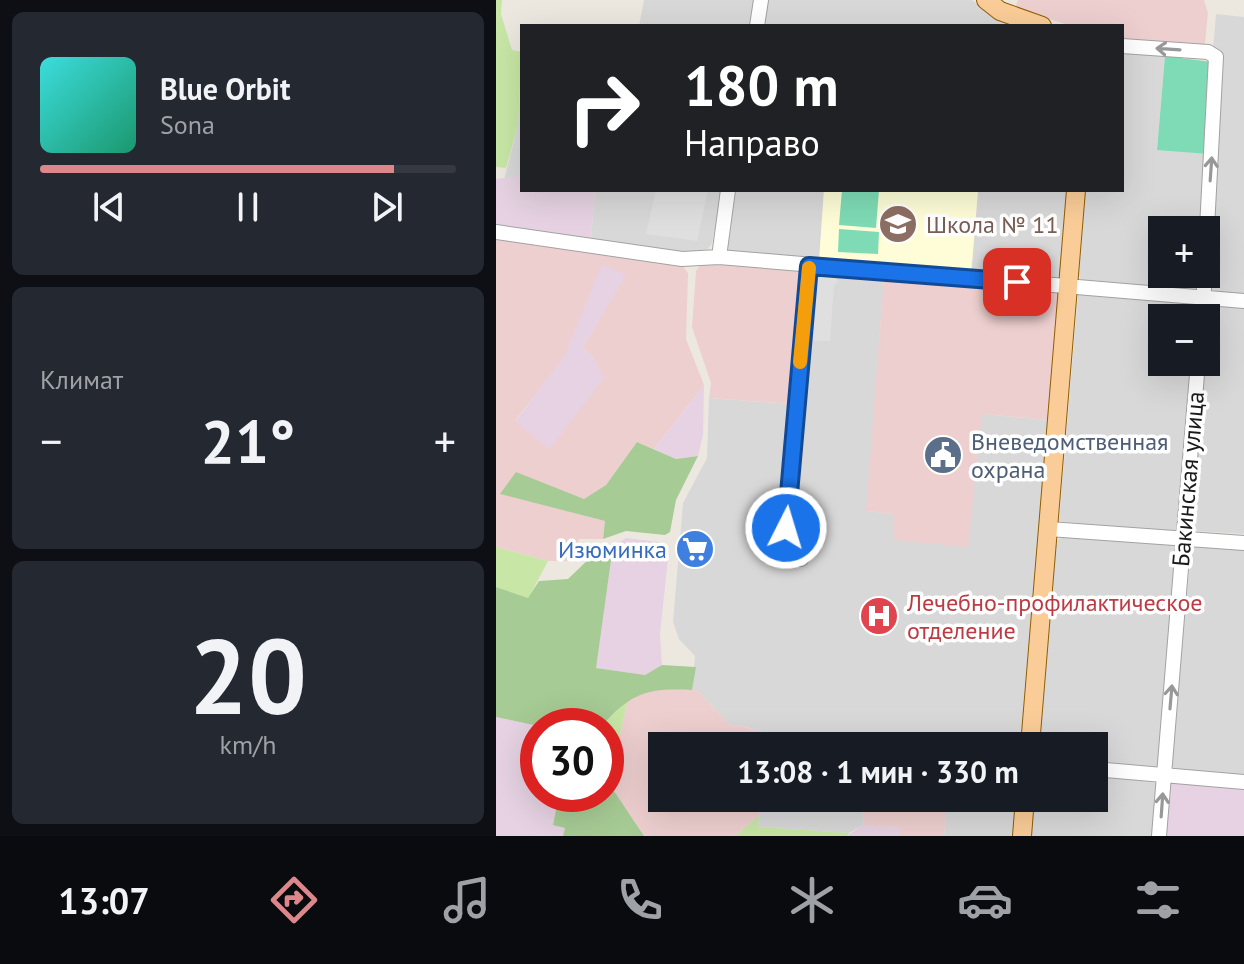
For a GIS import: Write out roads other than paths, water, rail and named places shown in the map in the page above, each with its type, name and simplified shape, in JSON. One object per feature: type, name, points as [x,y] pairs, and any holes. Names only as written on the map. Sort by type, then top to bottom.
[{"type":"main road","points":[[986,0],[1000,11],[1036,24]]},
{"type":"main road","points":[[1031,732],[1076,192]]},
{"type":"main road","points":[[1022,836],[1024,812]]},
{"type":"street","points":[[757,24],[761,0]]},
{"type":"street","points":[[1124,46],[1213,54],[1218,67],[1208,216]]},
{"type":"street","points":[[719,257],[728,192]]},
{"type":"street","points":[[496,232],[682,259],[719,257],[1244,301]]},
{"type":"street","points":[[801,559],[793,549],[786,528],[809,266]]},
{"type":"street","points":[[1203,304],[1204,288]]},
{"type":"street","name":"Бакинская улица","points":[[1159,836],[1197,376]]},
{"type":"street","points":[[1049,529],[1244,543]]},
{"type":"street","points":[[1108,770],[1244,782]]},
{"type":"place","name":"Школа № 11","points":[[898,224]]},
{"type":"place","name":"Вневедомственная охрана","points":[[943,455]]},
{"type":"place","name":"Изюминка","points":[[695,549]]},
{"type":"place","name":"Лечебно-профилактическое отделение","points":[[879,616]]}]
